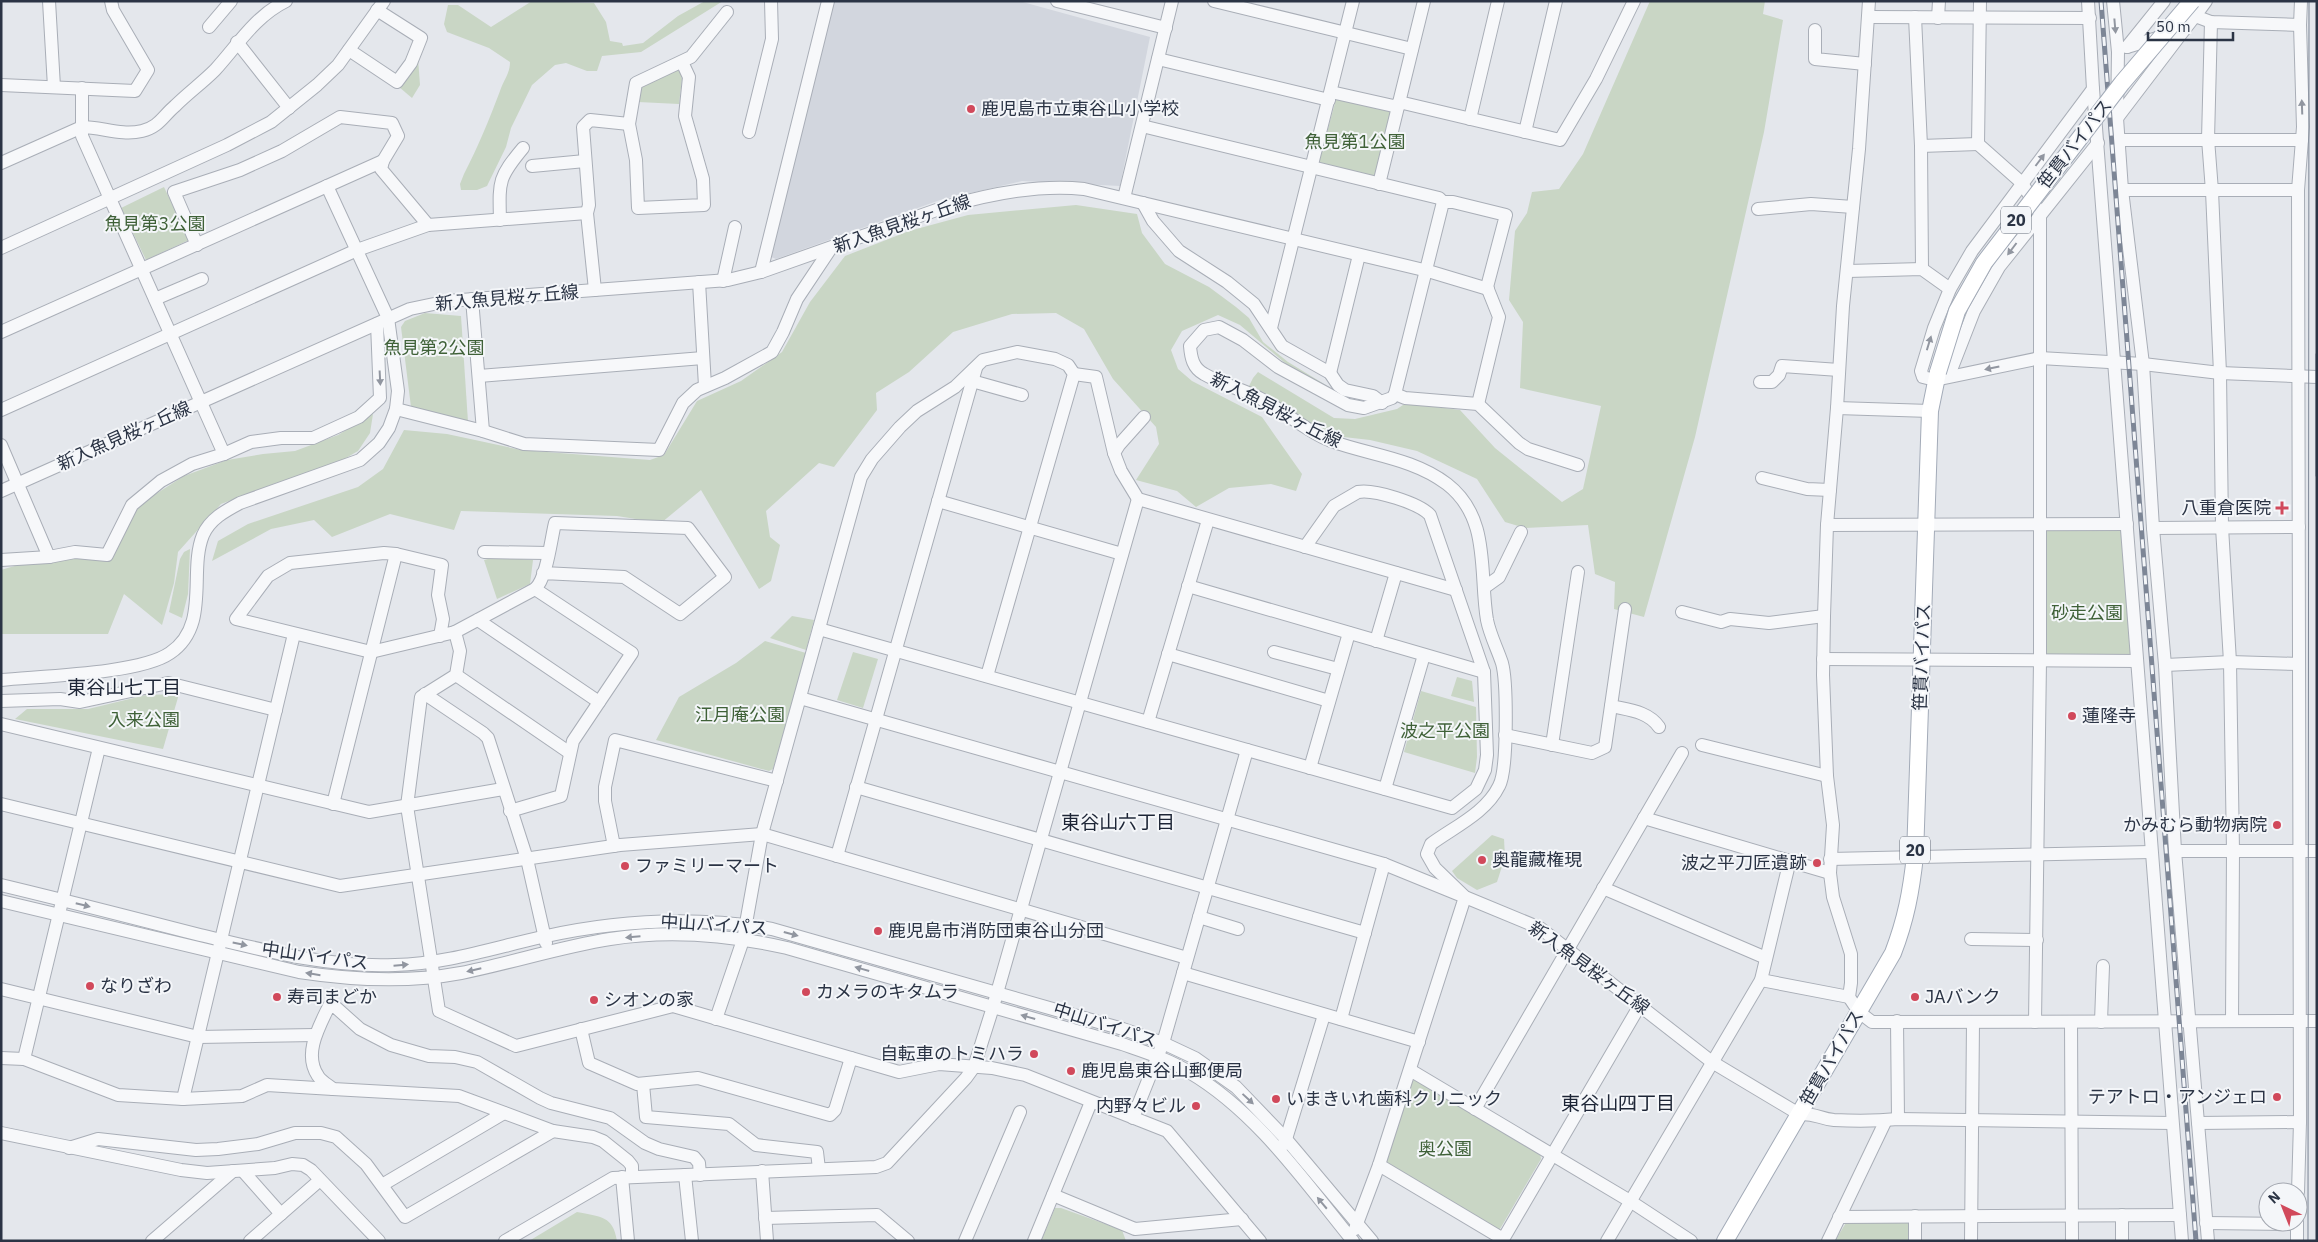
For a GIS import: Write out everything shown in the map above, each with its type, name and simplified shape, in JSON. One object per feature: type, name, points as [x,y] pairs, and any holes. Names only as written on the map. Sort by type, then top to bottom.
[{"type":"main road","name":"笹貫バイパス","points":[[1725,1241],[1893,953],[1904,926],[1911,898],[1915,856],[1930,411],[1937,376],[1957,312],[1984,263],[2122,84],[2181,1]]},
{"type":"main road","name":"笹貫バイパス","points":[[2122,84],[2193,8]]},
{"type":"street","points":[[49,1],[54,87]]},
{"type":"street","points":[[1,84],[135,91],[148,70],[113,10],[111,1]]},
{"type":"street","points":[[209,27],[231,1]]},
{"type":"street","points":[[1,163],[82,127],[95,127],[119,133],[133,132],[156,126],[176,104],[216,69],[237,42],[272,8],[286,1]]},
{"type":"street","points":[[749,132],[772,39],[771,1]]},
{"type":"street","points":[[761,272],[828,1]]},
{"type":"street","points":[[1056,1],[1086,5],[1166,28]]},
{"type":"street","points":[[1124,198],[1172,1]]},
{"type":"street","points":[[1214,1],[1412,49]]},
{"type":"street","points":[[1271,328],[1313,168],[1352,1]]},
{"type":"street","points":[[1379,184],[1424,1]]},
{"type":"street","points":[[1470,119],[1498,1]]},
{"type":"street","points":[[1525,132],[1556,1]]},
{"type":"street","points":[[1158,59],[1330,96],[1399,104],[1560,140],[1596,79],[1634,1]]},
{"type":"street","points":[[1849,998],[1851,954],[1833,897],[1830,873],[1833,825],[1827,776],[1823,659],[1827,525],[1838,408],[1843,306],[1848,271],[1866,64],[1869,1]]},
{"type":"street","points":[[1938,18],[1939,1]]},
{"type":"street","points":[[1978,144],[1980,1]]},
{"type":"street","points":[[2088,1],[2093,90],[2182,1241]]},
{"type":"street","points":[[2113,1],[2122,49],[2117,118],[2118,140],[2122,190],[2143,364],[2152,528],[2165,665],[2175,851],[2208,1241]]},
{"type":"street","points":[[2122,49],[2164,1]]},
{"type":"street","points":[[2117,118],[2184,30],[2193,8],[2206,1]]},
{"type":"street","points":[[2298,1182],[2300,1122],[2298,1021],[2300,377],[2298,190],[2302,140],[2301,1]]},
{"type":"street","points":[[1,248],[254,132],[317,85],[349,50],[379,5],[421,38],[406,70],[397,82],[349,50]]},
{"type":"street","points":[[2193,8],[2211,22],[2300,24]]},
{"type":"street","points":[[682,62],[689,78],[685,116],[703,179],[704,205],[638,208],[636,160],[629,124],[635,88],[639,81],[691,57],[727,12]]},
{"type":"street","points":[[1869,17],[2090,18]]},
{"type":"street","points":[[1915,17],[1921,146],[1922,269]]},
{"type":"street","points":[[2211,22],[2208,139],[2220,373],[2222,527],[2230,662],[2233,851],[2232,1022]]},
{"type":"street","points":[[1815,30],[1815,59],[1866,64]]},
{"type":"street","points":[[2122,49],[2184,30]]},
{"type":"street","points":[[237,42],[288,108]]},
{"type":"street","points":[[82,88],[82,136],[224,454]]},
{"type":"street","points":[[2093,90],[1972,251],[1950,288],[1934,328],[1921,371],[1923,377],[2040,358],[2143,364],[2220,373],[2317,377]]},
{"type":"street","points":[[197,245],[174,192],[240,170],[282,152],[340,117],[392,123],[398,136],[383,161],[381,169],[428,225]]},
{"type":"street","points":[[595,290],[587,213],[589,205],[583,127],[590,120],[629,124]]},
{"type":"street","points":[[1142,126],[1439,198],[1443,202],[1453,202],[1506,215],[1488,290],[1499,317],[1478,404]]},
{"type":"street","points":[[2118,140],[2302,140]]},
{"type":"street","points":[[1937,376],[1951,370],[1974,311],[1986,288],[2015,245],[2098,143]]},
{"type":"street","points":[[1921,146],[1978,144],[2022,183],[2040,213],[2040,661],[2035,1022]]},
{"type":"street","points":[[500,220],[499,187],[505,170],[522,148]]},
{"type":"street","points":[[1,332],[383,161]]},
{"type":"street","points":[[532,166],[586,161]]},
{"type":"street","points":[[1,680],[135,666],[170,653],[184,640],[194,616],[203,535],[221,512],[240,503],[360,460],[379,443],[389,428],[396,409],[398,390],[382,321],[357,250],[327,186]]},
{"type":"street","name":"新入魚見桜ヶ丘線","points":[[1,491],[401,312],[425,305],[472,299],[723,281],[761,272],[974,199],[1052,187],[1084,189],[1124,198],[1428,271],[1488,290]]},
{"type":"street","points":[[2122,190],[2298,190]]},
{"type":"street","points":[[1443,202],[1428,271],[1395,394],[1405,398],[1478,404],[1519,443],[1528,449],[1578,465]]},
{"type":"street","points":[[1143,203],[1153,221],[1179,251],[1236,289],[1254,304],[1282,346],[1330,373],[1338,385],[1345,390],[1373,396],[1382,403]]},
{"type":"street","points":[[1758,209],[1811,204],[1853,207]]},
{"type":"street","points":[[1,410],[357,250],[428,225],[587,213]]},
{"type":"street","points":[[723,281],[735,227]]},
{"type":"street","points":[[396,409],[483,431],[524,444],[659,450],[683,403],[705,386],[725,378],[772,352],[797,299],[831,248]]},
{"type":"street","points":[[1330,373],[1358,255]]},
{"type":"street","points":[[1848,271],[1922,269],[1950,288]]},
{"type":"street","points":[[155,299],[202,279]]},
{"type":"street","points":[[699,282],[705,386]]},
{"type":"street","points":[[472,299],[483,431]]},
{"type":"street","points":[[1,560],[49,557],[75,552],[107,555],[132,505],[160,481],[192,464],[224,454],[251,442],[281,438],[313,438],[359,417],[380,398],[382,321]]},
{"type":"street","name":"新入魚見桜ヶ丘線","points":[[1395,394],[1382,403],[1364,408],[1348,405],[1278,367],[1242,340],[1219,327],[1204,330],[1190,346],[1191,358],[1195,366],[1204,374],[1261,399],[1322,437],[1423,469],[1448,484],[1464,504],[1477,528],[1482,545],[1489,630],[1504,672],[1506,748],[1504,774],[1499,787],[1488,803],[1431,844],[1426,854],[1435,868],[1466,898],[1540,928],[1712,1062],[1799,1114]]},
{"type":"street","points":[[716,1019],[744,940],[762,834],[861,477],[867,466],[900,427],[918,411],[955,387],[976,367],[989,358],[1017,352],[1062,361],[1072,368],[1074,374],[987,676]]},
{"type":"street","points":[[479,376],[703,358]]},
{"type":"street","points":[[1760,382],[1772,382],[1782,366],[1839,370]]},
{"type":"street","points":[[836,856],[976,367]]},
{"type":"street","points":[[1074,374],[1096,377],[1120,471],[1138,499],[1456,590]]},
{"type":"street","points":[[972,381],[1022,395]]},
{"type":"street","points":[[1838,408],[1930,411]]},
{"type":"street","points":[[1114,453],[1144,417]]},
{"type":"street","points":[[1,445],[49,557]]},
{"type":"street","points":[[1762,478],[1807,488],[1830,490]]},
{"type":"street","points":[[1306,547],[1334,506],[1358,492],[1398,499],[1422,508],[1430,515],[1484,672],[1487,755],[1484,770],[1476,789],[1452,808]]},
{"type":"street","points":[[505,1241],[613,1178],[876,1167],[888,1163],[966,1078],[974,1067],[997,992],[1138,499]]},
{"type":"street","points":[[938,501],[1122,554]]},
{"type":"street","points":[[1148,722],[1208,520]]},
{"type":"street","points":[[440,636],[443,619],[438,595],[442,565],[396,554],[290,563],[268,576],[236,619],[371,652],[440,636],[455,632],[540,584],[555,523],[688,528],[725,577],[680,614],[624,577],[543,573]]},
{"type":"street","points":[[1827,525],[2127,524]]},
{"type":"street","points":[[2152,528],[2299,527]]},
{"type":"street","points":[[1485,587],[1499,578],[1521,532]]},
{"type":"street","points":[[484,552],[548,553]]},
{"type":"street","points":[[333,804],[396,554]]},
{"type":"street","points":[[1552,745],[1578,572]]},
{"type":"street","points":[[1376,641],[1396,573]]},
{"type":"street","points":[[1188,586],[1484,672]]},
{"type":"street","points":[[510,811],[561,796],[573,742],[632,653],[535,588]]},
{"type":"street","points":[[1505,736],[1592,753],[1605,747],[1625,609]]},
{"type":"street","points":[[1682,612],[1721,622],[1730,619],[1770,622],[1824,616]]},
{"type":"street","points":[[478,620],[599,702]]},
{"type":"street","points":[[819,629],[1452,808],[1464,822]]},
{"type":"street","points":[[455,632],[460,651],[456,675],[421,696],[406,806],[439,1011],[516,1046],[673,1006],[899,1072],[939,1064],[1004,1070],[1025,1075],[1167,1131],[1260,1241]]},
{"type":"street","points":[[1310,768],[1349,633]]},
{"type":"street","points":[[183,1099],[294,634]]},
{"type":"street","points":[[1274,652],[1338,669]]},
{"type":"street","points":[[1168,654],[1329,701]]},
{"type":"street","points":[[1385,789],[1424,655]]},
{"type":"street","points":[[1823,659],[2137,661]]},
{"type":"street","points":[[2165,665],[2230,662],[2299,664]]},
{"type":"street","points":[[456,675],[570,753]]},
{"type":"street","points":[[1,701],[60,699],[80,702],[168,682],[276,710]]},
{"type":"street","points":[[425,694],[488,738],[527,859],[548,952]]},
{"type":"street","points":[[800,698],[1384,864],[1466,898],[1379,1165],[1352,1239]]},
{"type":"street","points":[[1611,706],[1638,712],[1654,720],[1659,727]]},
{"type":"street","points":[[1,724],[368,812],[503,789]]},
{"type":"street","points":[[614,846],[605,801],[605,786],[615,740],[776,781]]},
{"type":"street","points":[[1702,746],[1827,776]]},
{"type":"street","points":[[24,1059],[99,748]]},
{"type":"street","points":[[1134,1118],[1163,1043],[1248,750]]},
{"type":"street","points":[[1475,1109],[1682,753]]},
{"type":"street","points":[[856,787],[1365,933]]},
{"type":"street","points":[[1,804],[340,886],[614,846],[762,834],[1187,958]]},
{"type":"street","points":[[1644,818],[1830,873]]},
{"type":"street","points":[[2175,851],[2317,851]]},
{"type":"street","points":[[1830,859],[2151,852]]},
{"type":"street","points":[[1607,1241],[1761,980],[1790,860]]},
{"type":"street","points":[[1341,1019],[1384,864]]},
{"type":"street","name":"中山バイパス","points":[[1,885],[221,940],[306,958],[358,964],[395,965],[432,961],[606,925],[653,920],[747,925],[772,929],[997,992],[1163,1043],[1195,1058],[1216,1071],[1258,1108],[1372,1241]]},
{"type":"street","points":[[1603,888],[1766,958]]},
{"type":"street","name":"中山バイパス","points":[[1,901],[218,953],[333,977],[374,980],[460,973],[610,939],[643,936],[685,934],[744,940],[787,948],[1158,1057],[1187,1070],[1228,1099],[1279,1151],[1352,1239]]},
{"type":"street","points":[[1199,917],[1238,928]]},
{"type":"street","points":[[1972,939],[2037,940]]},
{"type":"street","points":[[2101,1022],[2103,966]]},
{"type":"street","points":[[1183,973],[1419,1042]]},
{"type":"street","points":[[1761,980],[1849,998],[1859,1012],[1872,1022],[2317,1021]]},
{"type":"street","points":[[1,990],[198,1037],[315,1036]]},
{"type":"street","points":[[333,1089],[318,1077],[313,1066],[312,1048],[315,1036],[329,1006],[332,1004],[360,1029],[391,1045],[429,1056],[455,1057],[477,1062],[551,1103],[610,1118],[645,1143],[659,1149],[694,1157],[700,1163],[700,1175]]},
{"type":"street","points":[[1379,1165],[1502,1240],[1640,1005]]},
{"type":"street","points":[[1279,1151],[1286,1139],[1324,1014]]},
{"type":"street","points":[[1828,1241],[1839,1216],[1892,1120],[1897,1022]]},
{"type":"street","points":[[1971,1241],[1973,1022]]},
{"type":"street","points":[[2071,1022],[2072,1241]]},
{"type":"street","points":[[581,1029],[589,1063],[643,1084],[698,1078],[830,1115],[835,1110],[851,1058]]},
{"type":"street","points":[[1,1058],[24,1059],[118,1095],[183,1099],[242,1096],[267,1085],[459,1096],[553,1131],[593,1137],[603,1141],[628,1161],[632,1166],[627,1176],[628,1241]]},
{"type":"street","points":[[1410,1070],[1630,1201],[1691,1241]]},
{"type":"street","points":[[643,1084],[646,1117],[728,1124],[756,1145],[817,1152],[819,1169]]},
{"type":"street","points":[[1034,1241],[1091,1102]]},
{"type":"street","points":[[965,1241],[1020,1112]]},
{"type":"street","points":[[382,1185],[504,1113]]},
{"type":"street","points":[[1799,1114],[1813,1113],[1831,1120],[2172,1123]]},
{"type":"street","points":[[2198,1123],[2300,1122]]},
{"type":"street","points":[[69,1148],[98,1139],[196,1150],[218,1149],[258,1144],[295,1133],[320,1133],[336,1137],[366,1164],[405,1217],[553,1131]]},
{"type":"street","points":[[1,1133],[181,1170],[207,1173],[292,1164],[302,1165],[311,1170],[379,1241]]},
{"type":"street","points":[[238,1171],[281,1214]]},
{"type":"street","points":[[152,1241],[238,1171]]},
{"type":"street","points":[[762,1171],[767,1241]]},
{"type":"street","points":[[685,1175],[692,1241]]},
{"type":"street","points":[[250,1241],[320,1180]]},
{"type":"street","points":[[1053,1195],[1135,1229],[1242,1219]]},
{"type":"street","points":[[766,1218],[877,1215],[908,1241]]},
{"type":"street","points":[[2122,1215],[2122,1241]]},
{"type":"street","points":[[1839,1216],[2180,1215]]},
{"type":"street","points":[[1915,1216],[1915,1241]]},
{"type":"street","points":[[2206,1223],[2258,1223]]},
{"type":"street","points":[[1129,1227],[1131,1241]]},
{"type":"shaded area","name":"鹿児島市立東谷山小学校","points":[[834,1],[1019,1],[1150,37],[1120,186],[1022,181],[940,200],[776,259],[769,256]]},
{"type":"green space","points":[[532,1],[594,3],[606,22],[610,41],[622,43],[623,46],[643,43],[678,16],[705,1],[723,1],[641,52],[602,56],[597,71],[587,71],[566,63],[555,65],[532,85],[511,128],[506,147],[487,186],[477,190],[461,190],[460,184],[508,74],[510,62],[489,48],[447,32],[444,24],[448,5],[458,5],[491,27]]},
{"type":"green space","points":[[1650,1],[1765,1],[1763,14],[1783,20],[1764,132],[1695,437],[1644,617],[1614,609],[1615,582],[1595,574],[1588,525],[1525,528],[1505,522],[1477,479],[1417,451],[1370,440],[1326,435],[1249,386],[1258,372],[1334,418],[1355,419],[1397,409],[1406,403],[1460,410],[1495,448],[1562,502],[1583,489],[1601,406],[1520,388],[1523,322],[1509,300],[1515,231],[1527,213],[1532,192],[1559,189],[1583,154]]},
{"type":"green space","points":[[418,58],[420,85],[412,98],[399,87]]},
{"type":"green space","points":[[676,70],[680,71],[682,79],[679,104],[638,102],[642,86]]},
{"type":"green space","name":"魚見第1公園","points":[[1336,99],[1388,108],[1392,113],[1377,175],[1371,177],[1320,165],[1319,162]]},
{"type":"green space","name":"魚見第3公園","points":[[164,187],[189,240],[146,260],[121,208]]},
{"type":"green space","points":[[1076,205],[1137,214],[1142,233],[1165,264],[1209,287],[1236,307],[1249,318],[1263,342],[1288,362],[1329,387],[1322,390],[1285,363],[1240,325],[1218,315],[1182,331],[1171,350],[1178,369],[1192,381],[1262,417],[1302,474],[1296,491],[1271,484],[1229,488],[1196,507],[1177,491],[1136,480],[1159,444],[1156,427],[1113,379],[1084,329],[1056,313],[1012,314],[953,332],[909,372],[876,393],[877,410],[834,467],[819,463],[766,511],[770,537],[780,545],[771,581],[759,589],[701,490],[661,523],[617,516],[461,511],[454,530],[390,514],[332,537],[314,520],[271,529],[212,561],[218,541],[248,524],[358,487],[383,469],[404,430],[447,434],[521,450],[650,460],[664,455],[697,401],[741,381],[782,352],[810,302],[845,256],[909,231],[968,215]]},
{"type":"green space","name":"魚見第2公園","points":[[425,313],[461,316],[468,422],[411,407],[401,327],[405,321]]},
{"type":"green space","points":[[373,414],[370,433],[358,451],[327,469],[276,483],[221,504],[178,552],[174,583],[162,625],[124,594],[108,634],[1,634],[1,570],[27,563],[54,559],[107,557],[140,504],[184,476],[227,460],[295,451],[338,435]]},
{"type":"green space","name":"砂走公園","points":[[2049,528],[2120,528],[2124,532],[2133,651],[2129,655],[2048,655],[2044,651],[2044,534]]},
{"type":"green space","points":[[190,549],[188,594],[182,618],[169,612],[180,559],[184,552]]},
{"type":"green space","points":[[496,557],[533,560],[530,584],[497,599],[484,560]]},
{"type":"green space","points":[[792,616],[814,620],[806,650],[770,638]]},
{"type":"green space","name":"江月庵公園","points":[[765,641],[806,653],[773,769],[769,771],[656,740],[679,697],[736,663]]},
{"type":"green space","points":[[853,652],[878,659],[863,708],[837,700]]},
{"type":"green space","points":[[1457,677],[1472,681],[1474,702],[1451,696]]},
{"type":"green space","name":"波之平公園","points":[[1421,691],[1476,707],[1477,757],[1475,773],[1404,752]]},
{"type":"green space","name":"入来公園","points":[[179,694],[163,749],[15,719],[27,709],[88,709],[146,695]]},
{"type":"green space","points":[[1492,835],[1504,839],[1505,857],[1497,882],[1477,890],[1457,878],[1452,871]]},
{"type":"green space","name":"奥公園","points":[[1416,1079],[1540,1153],[1541,1159],[1500,1229],[1494,1231],[1385,1162],[1411,1081]]},
{"type":"green space","points":[[1055,1208],[1061,1208],[1122,1230],[1126,1241],[1041,1241]]},
{"type":"green space","points":[[577,1212],[599,1217],[609,1222],[615,1232],[617,1241],[529,1241]]},
{"type":"green space","points":[[1908,1219],[1913,1241],[1835,1241],[1847,1221]]},
{"type":"tram line","points":[[2308,1241],[2309,1]]},
{"type":"tram line","points":[[2316,354],[2316,476]]},
{"type":"railway","points":[[2101,1],[2196,1241]]},
{"type":"place","name":"鹿児島市立東谷山小学校","points":[[971,109]]},
{"type":"place","name":"八重倉医院","points":[[2282,508]]},
{"type":"place","name":"蓮隆寺","points":[[2072,716]]},
{"type":"place","name":"かみむら動物病院","points":[[2277,825]]},
{"type":"place","name":"奥龍藏権現","points":[[1482,860]]},
{"type":"place","name":"波之平刀匠遺跡","points":[[1817,863]]},
{"type":"place","name":"ファミリーマート","points":[[625,866]]},
{"type":"place","name":"鹿児島市消防団東谷山分団","points":[[878,931]]},
{"type":"place","name":"なりざわ","points":[[90,986]]},
{"type":"place","name":"カメラのキタムラ","points":[[806,992]]},
{"type":"place","name":"寿司まどか","points":[[277,997]]},
{"type":"place","name":"JAバンク","points":[[1915,997]]},
{"type":"place","name":"シオンの家","points":[[594,1000]]},
{"type":"place","name":"自転車のトミハラ","points":[[1034,1054]]},
{"type":"place","name":"鹿児島東谷山郵便局","points":[[1071,1071]]},
{"type":"place","name":"テアトロ・アンジェロ","points":[[2277,1097]]},
{"type":"place","name":"いまきいれ歯科クリニック","points":[[1276,1099]]},
{"type":"place","name":"内野々ビル","points":[[1196,1106]]},
{"type":"district","name":"東谷山七丁目","points":[[124,687]]},
{"type":"district","name":"東谷山六丁目","points":[[1118,822]]},
{"type":"district","name":"東谷山四丁目","points":[[1618,1103]]}]
